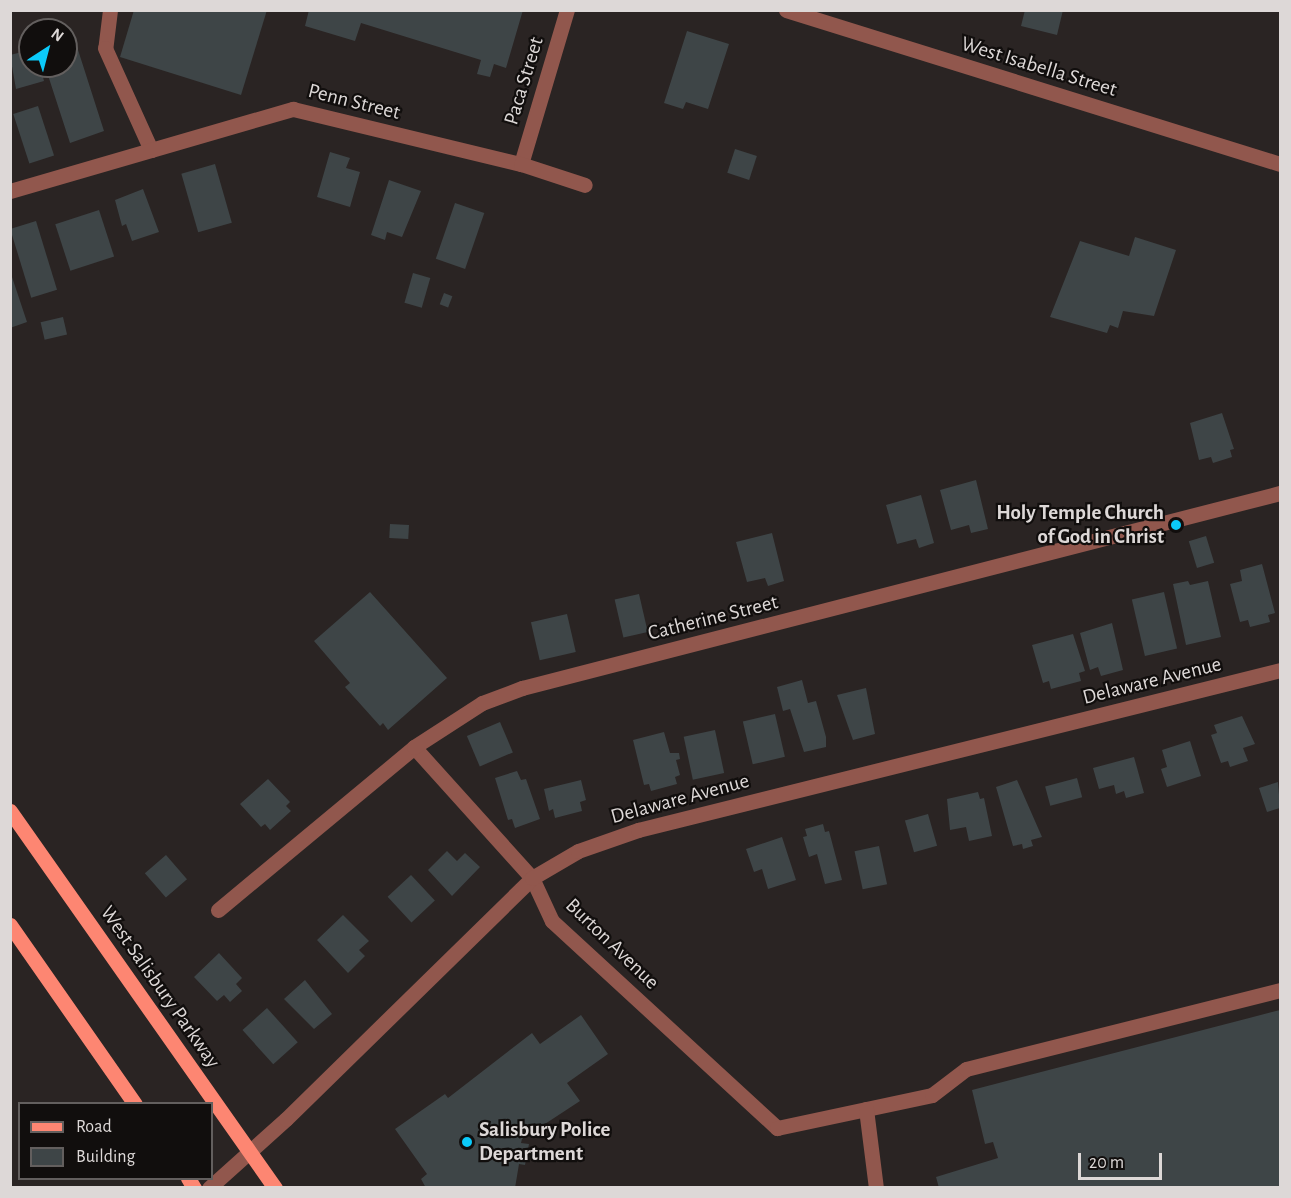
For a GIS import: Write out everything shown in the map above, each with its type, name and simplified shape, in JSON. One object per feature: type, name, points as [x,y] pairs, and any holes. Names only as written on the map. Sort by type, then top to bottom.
[{"type":"main road","name":"West Salisbury Parkway","points":[[10,811],[275,1188]]},
{"type":"main road","points":[[10,925],[134,1102]]},
{"type":"street","points":[[110,10],[105,48],[151,150]]},
{"type":"street","name":"Paca Street","points":[[521,164],[567,10]]},
{"type":"street","name":"West Isabella Street","points":[[786,10],[1281,164]]},
{"type":"street","name":"Penn Street","points":[[10,191],[293,109],[521,164],[585,185]]},
{"type":"street","name":"Catherine Street","points":[[218,910],[414,747],[482,703],[522,688],[1281,493]]},
{"type":"street","name":"Delaware Avenue","points":[[209,1188],[250,1152],[532,878],[578,851],[638,830],[1281,670]]},
{"type":"street","name":"Burton Avenue","points":[[414,747],[532,878],[552,921],[777,1128],[866,1109]]},
{"type":"street","points":[[876,1188],[866,1109],[932,1095],[966,1069],[1281,990]]},
{"type":"building","points":[[134,10],[267,10],[241,95],[120,57]]},
{"type":"building","points":[[309,10],[523,10],[506,68],[494,64],[490,77],[477,74],[481,60],[361,23],[355,41],[305,26]]},
{"type":"building","points":[[1025,10],[1063,10],[1057,35],[1021,26]]},
{"type":"building","points":[[687,31],[729,44],[708,109],[686,102],[683,109],[664,103]]},
{"type":"building","points":[[78,50],[104,131],[70,143],[49,78],[78,78]]},
{"type":"building","points":[[18,53],[18,78],[43,78],[44,81],[16,89],[10,55]]},
{"type":"building","points":[[38,106],[54,155],[29,163],[13,114]]},
{"type":"building","points":[[735,149],[757,156],[749,180],[727,173]]},
{"type":"building","points":[[330,152],[350,158],[346,168],[360,172],[350,207],[317,197]]},
{"type":"building","points":[[215,164],[232,223],[198,232],[181,174]]},
{"type":"building","points":[[389,180],[421,191],[402,237],[387,232],[385,240],[371,235]]},
{"type":"building","points":[[143,189],[159,232],[132,241],[126,224],[122,226],[115,200]]},
{"type":"building","points":[[455,203],[484,213],[465,269],[436,259]]},
{"type":"building","points":[[99,210],[114,257],[70,271],[55,224]]},
{"type":"building","points":[[36,221],[57,290],[31,298],[10,229]]},
{"type":"building","points":[[1135,237],[1176,250],[1154,316],[1123,311],[1118,328],[1110,325],[1107,333],[1050,317],[1080,241],[1129,256]]},
{"type":"building","points":[[10,271],[27,322],[10,328]]},
{"type":"building","points":[[413,273],[430,278],[422,308],[404,303]]},
{"type":"building","points":[[444,293],[452,296],[448,307],[440,304]]},
{"type":"building","points":[[63,317],[67,335],[45,340],[41,322]]},
{"type":"building","points":[[1222,413],[1234,449],[1230,450],[1232,457],[1213,463],[1211,457],[1199,460],[1190,423]]},
{"type":"building","points":[[976,480],[988,529],[971,533],[969,525],[951,530],[940,490]]},
{"type":"building","points":[[921,495],[934,543],[919,548],[916,539],[897,544],[886,505]]},
{"type":"building","points":[[390,524],[409,525],[408,539],[389,538]]},
{"type":"building","points":[[772,533],[784,581],[768,586],[765,578],[747,582],[736,542]]},
{"type":"building","points":[[1206,536],[1214,563],[1197,568],[1189,541]]},
{"type":"building","points":[[1262,564],[1275,613],[1268,615],[1270,622],[1250,627],[1248,620],[1240,622],[1230,584],[1242,581],[1240,570]]},
{"type":"building","points":[[1188,581],[1190,585],[1208,581],[1221,637],[1186,645],[1173,584]]},
{"type":"building","points":[[370,592],[447,678],[388,730],[383,723],[380,726],[345,687],[350,683],[314,641]]},
{"type":"building","points":[[1164,592],[1177,649],[1145,656],[1132,599]]},
{"type":"building","points":[[639,594],[648,632],[623,638],[615,600]]},
{"type":"building","points":[[567,614],[576,652],[540,660],[531,622]]},
{"type":"building","points":[[1112,623],[1123,670],[1101,676],[1098,667],[1090,670],[1080,633]]},
{"type":"building","points":[[1073,634],[1085,671],[1079,673],[1081,681],[1051,689],[1049,681],[1043,683],[1032,645]]},
{"type":"building","points":[[802,680],[808,703],[816,701],[826,737],[826,747],[804,752],[790,709],[783,711],[777,687]]},
{"type":"building","points":[[866,688],[875,734],[853,740],[837,695]]},
{"type":"building","points":[[775,714],[785,757],[753,764],[743,721]]},
{"type":"building","points":[[1242,716],[1255,744],[1243,748],[1248,761],[1230,767],[1228,761],[1221,763],[1211,735],[1217,733],[1214,725]]},
{"type":"building","points":[[500,722],[513,752],[480,766],[467,736]]},
{"type":"building","points":[[715,730],[724,773],[693,780],[684,737]]},
{"type":"building","points":[[664,732],[670,753],[679,753],[680,759],[676,760],[680,775],[675,777],[677,784],[651,791],[649,784],[644,785],[633,740]]},
{"type":"building","points":[[1190,741],[1201,776],[1167,787],[1161,769],[1167,767],[1162,750]]},
{"type":"building","points":[[1134,757],[1144,793],[1126,798],[1124,791],[1116,794],[1114,785],[1099,789],[1093,768]]},
{"type":"building","points":[[517,771],[521,780],[526,779],[540,819],[515,828],[512,819],[508,820],[495,778]]},
{"type":"building","points":[[1077,778],[1082,797],[1050,806],[1045,787]]},
{"type":"building","points":[[268,779],[290,802],[286,806],[291,811],[270,830],[265,824],[261,827],[240,804]]},
{"type":"building","points":[[581,780],[586,800],[580,802],[582,811],[555,818],[553,809],[549,811],[544,789]]},
{"type":"building","points":[[1017,780],[1042,837],[1031,840],[1033,846],[1023,849],[1022,844],[1013,846],[996,787]]},
{"type":"building","points":[[1278,782],[1280,808],[1267,812],[1259,788]]},
{"type":"building","points":[[978,792],[980,799],[984,798],[992,836],[969,841],[966,827],[950,830],[947,799]]},
{"type":"building","points":[[928,814],[937,846],[914,852],[905,821]]},
{"type":"building","points":[[823,824],[825,832],[829,831],[842,880],[825,884],[817,854],[809,857],[803,837],[807,836],[805,829]]},
{"type":"building","points":[[782,837],[796,880],[768,889],[762,869],[754,872],[746,849]]},
{"type":"building","points":[[879,846],[887,884],[863,889],[855,851]]},
{"type":"building","points":[[447,851],[457,861],[465,853],[480,867],[452,896],[428,870]]},
{"type":"building","points":[[166,855],[187,879],[166,898],[145,873]]},
{"type":"building","points":[[411,875],[435,901],[411,922],[388,897]]},
{"type":"building","points":[[343,915],[369,941],[359,950],[365,956],[348,973],[317,940]]},
{"type":"building","points":[[219,953],[242,978],[236,984],[242,991],[230,1002],[224,995],[217,1001],[194,977]]},
{"type":"building","points":[[305,980],[332,1014],[314,1029],[284,999]]},
{"type":"building","points":[[267,1008],[298,1042],[273,1064],[242,1030]]},
{"type":"building","points":[[1280,1010],[1280,1188],[939,1188],[936,1177],[998,1158],[993,1142],[985,1144],[972,1090]]},
{"type":"building","points":[[581,1015],[608,1054],[567,1083],[580,1101],[522,1139],[521,1143],[529,1144],[525,1165],[519,1164],[515,1188],[426,1188],[421,1179],[427,1174],[395,1129],[445,1094],[448,1098],[532,1033],[540,1044]]},
{"type":"place","name":"Holy Temple Church of God in Christ","points":[[1176,525]]},
{"type":"place","name":"Salisbury Police Department","points":[[467,1142]]}]
